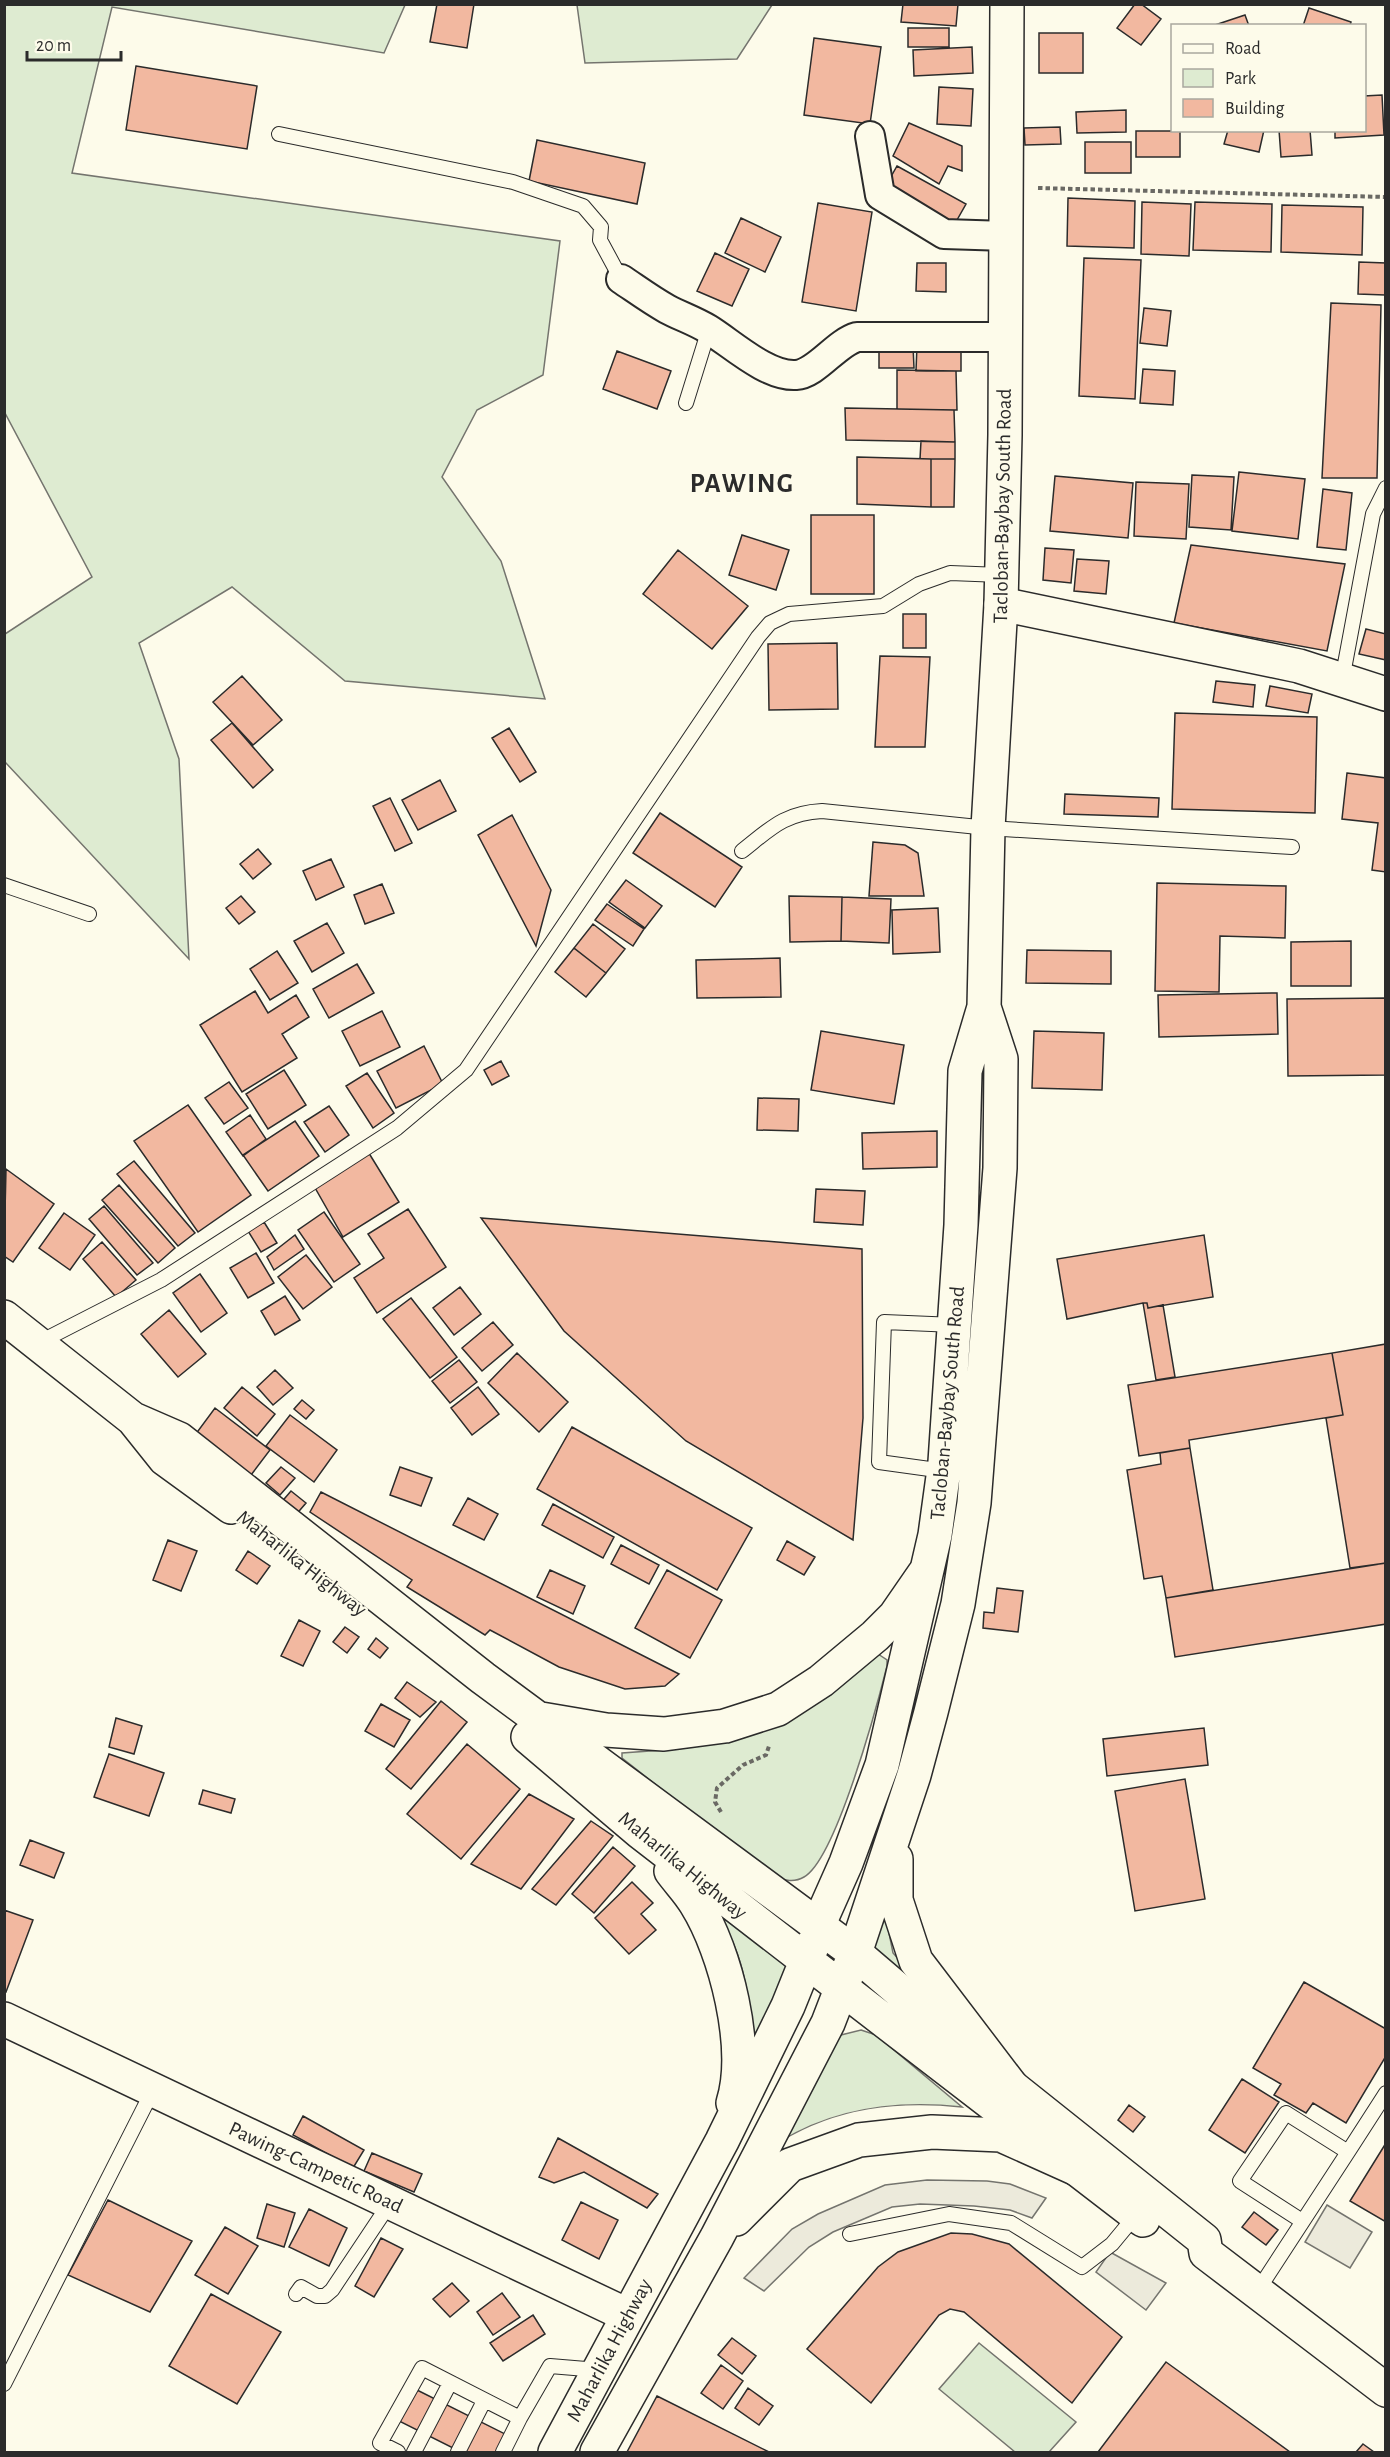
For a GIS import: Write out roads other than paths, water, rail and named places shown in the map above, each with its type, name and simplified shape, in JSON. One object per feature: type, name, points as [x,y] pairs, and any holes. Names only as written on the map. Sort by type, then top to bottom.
[{"type":"main road","name":"Tacloban-Baybay South Road","points":[[807,1964],[818,1926],[846,1863],[882,1765],[934,1534],[944,1471],[961,1225],[965,1071],[984,1007],[988,828],[1001,589],[1006,337],[1007,4]]},
{"type":"main road","points":[[1001,589],[1299,666],[1386,694]]},
{"type":"main road","name":"Tacloban-Baybay South Road","points":[[855,1953],[932,1712],[958,1604],[980,1454],[1000,1168],[1001,1059],[984,1007]]},
{"type":"main road","name":"Maharlika Highway","points":[[4,1317],[134,1419],[165,1459],[223,1501],[529,1738],[640,1832],[807,1964],[722,2141],[555,2452]]},
{"type":"main road","name":"Maharlika Highway","points":[[134,1419],[179,1439],[536,1718],[855,1953],[1011,2087]]},
{"type":"main road","points":[[536,1718],[606,1730],[664,1734],[725,1725],[778,1709],[821,1680],[875,1636],[895,1616],[924,1574]]},
{"type":"main road","points":[[896,1830],[896,1900],[916,1961],[1011,2087],[1204,2240],[1206,2253]]},
{"type":"main road","points":[[640,1832],[696,1904],[726,1974],[737,2030],[737,2090],[722,2141]]},
{"type":"main road","name":"Maharlika Highway","points":[[597,2452],[717,2236],[828,2023],[855,1953]]},
{"type":"main road","points":[[807,1964],[843,1989],[1188,2255],[1206,2253],[1258,2290],[1386,2390]]},
{"type":"main road","name":"Pawing-Campetic Road","points":[[4,2019],[627,2315]]},
{"type":"main road","points":[[717,2236],[790,2165],[859,2140],[933,2132],[1001,2135],[1079,2170]]},
{"type":"street","points":[[870,136],[880,195],[944,234],[1007,236]]},
{"type":"street","points":[[621,279],[667,309],[709,329],[756,362],[798,375],[847,340],[857,337],[1006,337]]},
{"type":"lane","points":[[279,134],[513,182],[583,206],[601,227],[600,240],[621,279]]},
{"type":"lane","points":[[686,403],[709,329]]},
{"type":"lane","points":[[1342,680],[1372,514],[1386,488]]},
{"type":"lane","points":[[38,1343],[161,1280],[397,1128],[466,1070],[758,637],[770,623],[789,614],[883,606],[919,584],[950,573],[1001,589]]},
{"type":"lane","points":[[742,851],[785,817],[801,812],[822,811],[988,828],[1292,847]]},
{"type":"lane","points":[[4,885],[89,914]]},
{"type":"lane","points":[[944,1471],[879,1462],[884,1322],[955,1325]]},
{"type":"lane","points":[[4,2384],[153,2090]]},
{"type":"lane","points":[[1258,2290],[1386,2093]]},
{"type":"lane","points":[[1302,2221],[1240,2181],[1286,2113],[1348,2152]]},
{"type":"lane","points":[[296,2294],[301,2287],[317,2296],[325,2296],[332,2290],[390,2203]]},
{"type":"lane","points":[[850,2234],[949,2214],[1011,2223],[1082,2267],[1112,2244],[1136,2215]]},
{"type":"lane","points":[[503,2452],[550,2366],[598,2370]]},
{"type":"lane","points":[[399,2452],[380,2443],[422,2368],[520,2418]]},
{"type":"lane","points":[[414,2452],[450,2382]]},
{"type":"lane","points":[[458,2452],[484,2401]]},
{"type":"district","name":"PAWING","points":[[742,483]]}]
